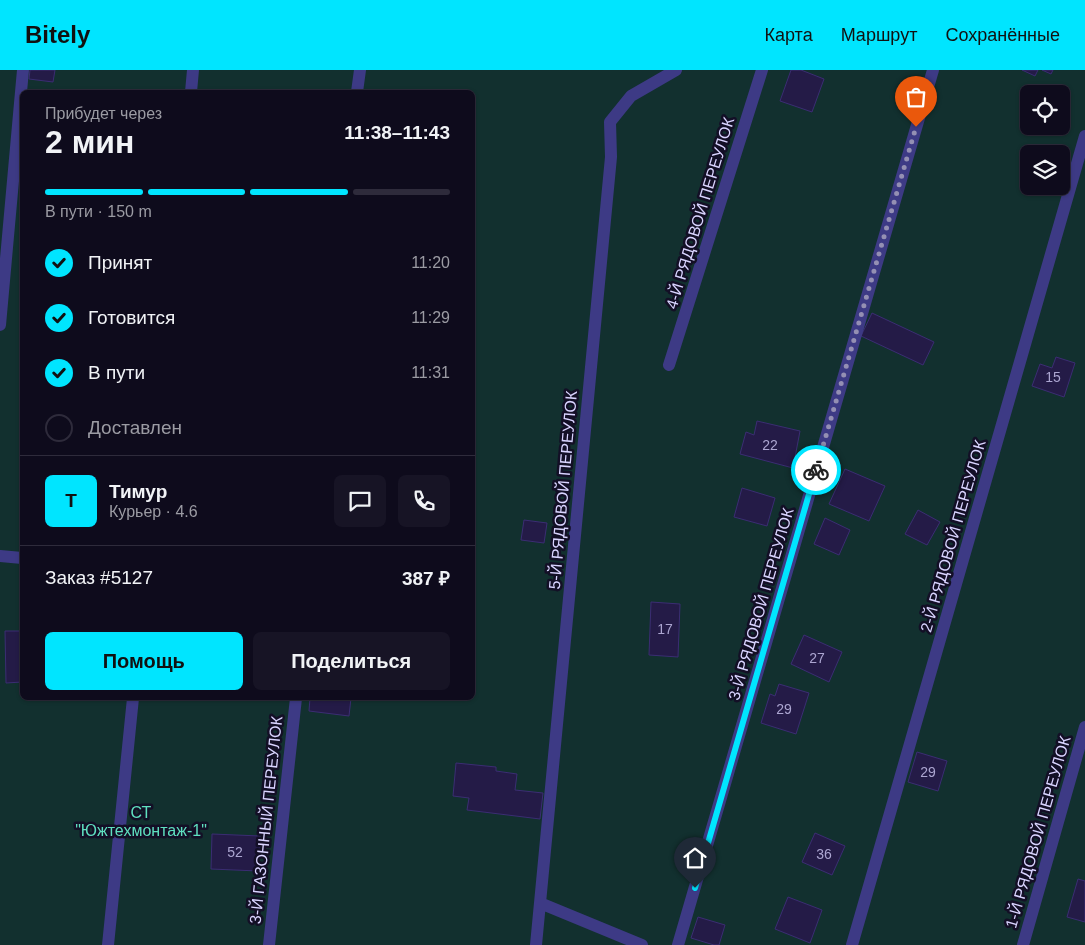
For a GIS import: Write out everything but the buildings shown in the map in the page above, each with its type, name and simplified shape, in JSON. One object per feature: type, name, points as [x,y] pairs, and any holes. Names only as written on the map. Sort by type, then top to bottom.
[{"type":"lane","points":[[21,90],[23,70]]},
{"type":"lane","points":[[191,90],[193,70]]},
{"type":"lane","points":[[357,90],[360,70]]},
{"type":"lane","name":"5-Й РЯДОВОЙ ПЕРЕУЛОК","points":[[536,945],[611,157],[610,122],[631,96],[676,70]]},
{"type":"lane","name":"4-Й РЯДОВОЙ ПЕРЕУЛОК","points":[[669,365],[762,70]]},
{"type":"lane","name":"3-Й РЯДОВОЙ ПЕРЕУЛОК","points":[[678,945],[932,70]]},
{"type":"lane","points":[[0,325],[20,103]]},
{"type":"lane","name":"2-Й РЯДОВОЙ ПЕРЕУЛОК","points":[[852,945],[1085,136]]},
{"type":"lane","points":[[0,556],[20,558]]},
{"type":"lane","points":[[108,945],[133,700]]},
{"type":"lane","name":"3-Й ГАЗОННЫЙ ПЕРЕУЛОК","points":[[269,945],[296,700]]},
{"type":"lane","name":"1-Й РЯДОВОЙ ПЕРЕУЛОК","points":[[1023,945],[1085,728]]},
{"type":"lane","points":[[540,903],[642,945]]},
{"type":"green space","name":"СТ \"Южтехмонтаж-1\"","points":[[0,70],[1085,70],[1085,945],[0,945]]},
{"type":"way so far","points":[[816,470],[916,127]]},
{"type":"route","points":[[695,888],[816,470]]}]
